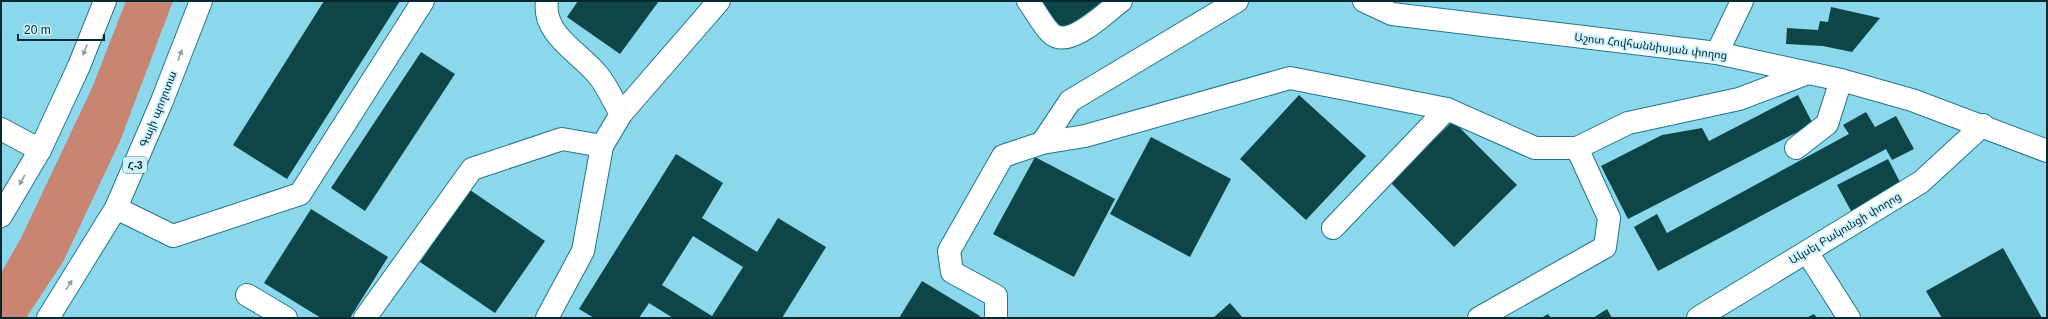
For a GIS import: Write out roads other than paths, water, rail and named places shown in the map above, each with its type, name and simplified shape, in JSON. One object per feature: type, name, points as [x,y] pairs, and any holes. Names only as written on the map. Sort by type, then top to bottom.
[{"type":"street","points":[[1,216],[40,150],[79,66],[105,1]]},
{"type":"street","name":"Գայի պողոտա","points":[[48,318],[116,208],[162,101],[201,1]]},
{"type":"street","points":[[116,208],[172,236],[300,194],[423,1]]},
{"type":"street","points":[[547,1],[546,11],[556,35],[598,75],[621,114]]},
{"type":"street","points":[[547,318],[583,251],[602,146],[621,114],[718,1]]},
{"type":"street","points":[[1028,1],[1052,34],[1064,39],[1075,36],[1121,1]]},
{"type":"street","points":[[1042,143],[1070,101],[1237,1]]},
{"type":"street","name":"Աշոտ Հովհաննիսյան փողոց","points":[[1364,1],[1392,14],[1717,53],[1841,80],[1912,100],[1983,125],[2047,151]]},
{"type":"street","points":[[1717,53],[1742,1]]},
{"type":"street","points":[[996,318],[996,296],[952,272],[949,251],[1003,156],[1042,143],[1085,136],[1290,78],[1447,109],[1535,148],[1577,148],[1628,123],[1739,98],[1808,73]]},
{"type":"street","points":[[1796,148],[1827,124],[1841,80]]},
{"type":"street","points":[[1333,228],[1447,109]]},
{"type":"street","name":"Ակսել Բակունցի փողոց","points":[[1698,318],[1921,182],[1983,125]]},
{"type":"street","points":[[1,129],[40,150]]},
{"type":"street","points":[[365,318],[472,169],[562,139],[602,146]]},
{"type":"street","points":[[1479,318],[1605,248],[1609,218],[1577,148]]},
{"type":"street","points":[[1807,252],[1849,318]]},
{"type":"street","points":[[247,295],[286,318]]}]
